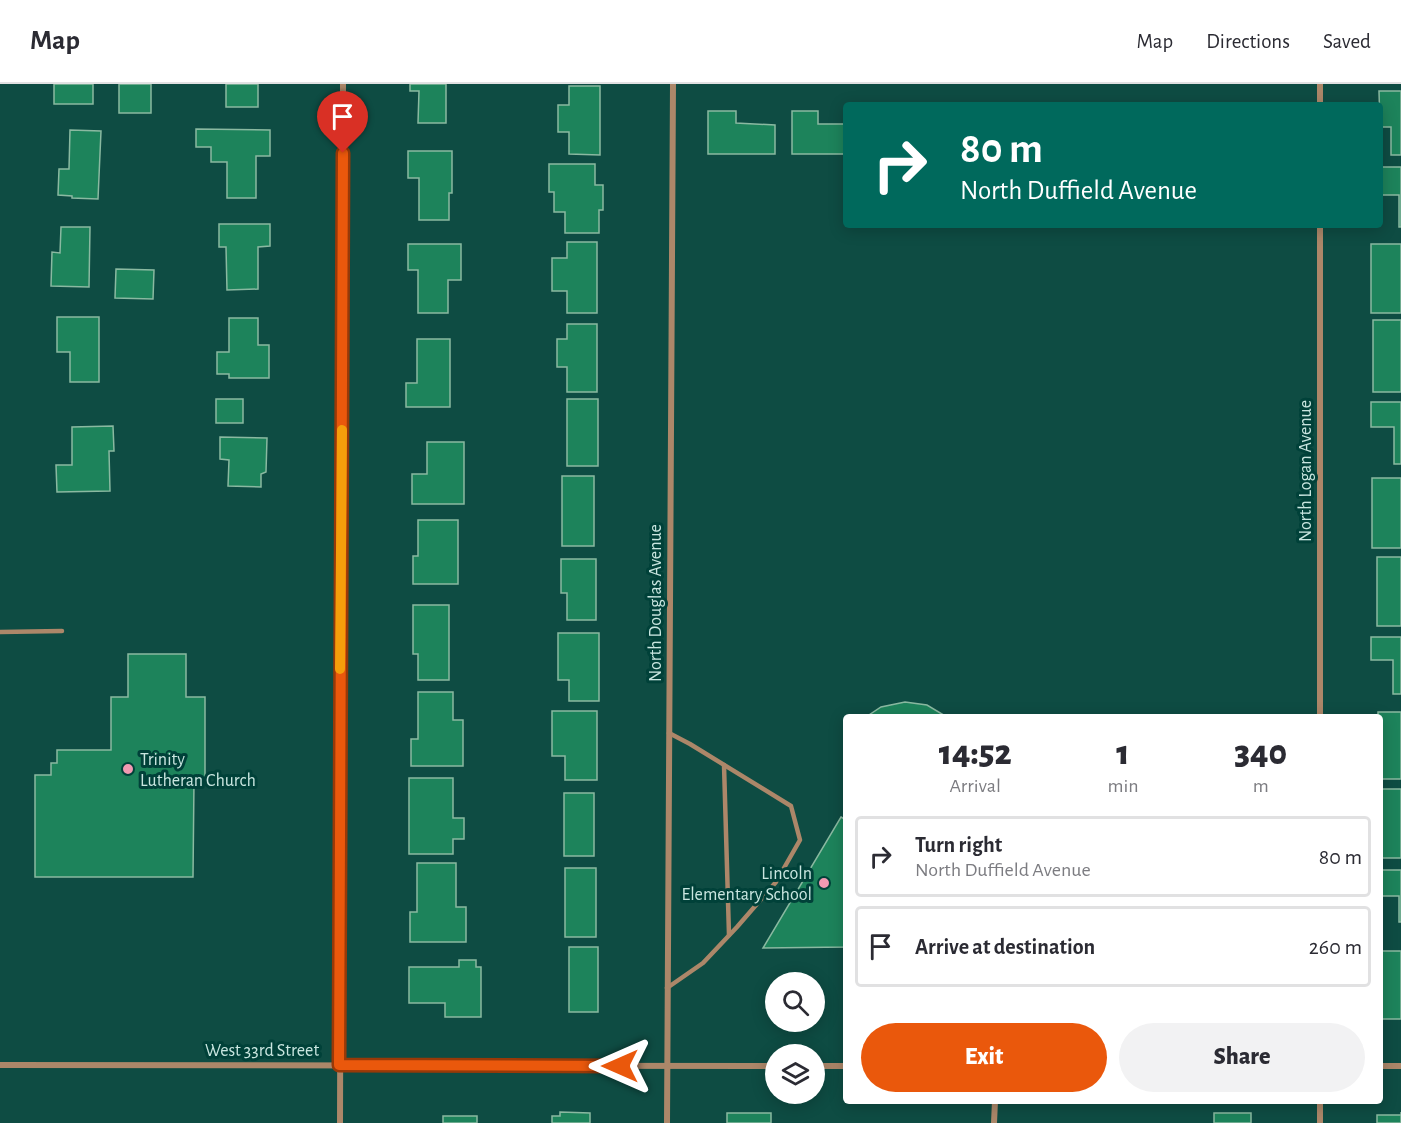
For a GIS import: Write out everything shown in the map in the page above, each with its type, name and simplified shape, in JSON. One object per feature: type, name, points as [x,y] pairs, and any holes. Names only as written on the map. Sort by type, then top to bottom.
[{"type":"street","points":[[340,1123],[343,84]]},
{"type":"street","name":"North Douglas Avenue","points":[[667,1123],[673,84]]},
{"type":"street","points":[[1320,84],[1320,102]]},
{"type":"street","name":"North Logan Avenue","points":[[1320,228],[1320,714]]},
{"type":"street","name":"West 33rd Street","points":[[0,1065],[765,1066]]},
{"type":"street","points":[[825,1066],[843,1066]]},
{"type":"street","points":[[1383,1066],[1401,1066]]},
{"type":"street","points":[[994,1104],[994,1123]]},
{"type":"street","points":[[1320,1104],[1320,1123]]},
{"type":"lane","points":[[0,632],[62,632]]},
{"type":"lane","points":[[667,988],[703,963],[729,935],[776,882],[800,840],[791,806],[669,733]]},
{"type":"lane","points":[[724,765],[729,935]]},
{"type":"building","points":[[54,84],[93,84],[93,104],[54,104]]},
{"type":"building","points":[[119,84],[151,84],[151,113],[119,113]]},
{"type":"building","points":[[226,84],[258,84],[258,107],[226,107]]},
{"type":"building","points":[[410,84],[446,84],[446,123],[418,123],[419,91],[410,91]]},
{"type":"building","points":[[569,86],[600,86],[600,155],[569,154],[569,132],[558,132],[558,105],[569,105]]},
{"type":"building","points":[[1379,91],[1401,91],[1401,155],[1391,155],[1391,127],[1383,127],[1383,102],[1379,102]]},
{"type":"building","points":[[708,111],[736,111],[736,123],[775,125],[775,154],[708,154]]},
{"type":"building","points":[[792,111],[818,111],[818,124],[843,124],[843,154],[792,154]]},
{"type":"building","points":[[196,129],[270,130],[270,156],[256,156],[256,198],[227,198],[227,162],[211,162],[211,147],[196,147]]},
{"type":"building","points":[[70,130],[101,131],[98,199],[58,195],[59,169],[69,169]]},
{"type":"building","points":[[408,151],[452,151],[452,193],[449,193],[449,220],[419,220],[419,178],[408,178]]},
{"type":"building","points":[[549,164],[595,164],[595,185],[603,185],[603,210],[599,210],[599,233],[565,233],[565,212],[554,212],[554,192],[549,192]]},
{"type":"building","points":[[1383,167],[1401,167],[1401,227],[1399,227],[1399,195],[1383,195]]},
{"type":"building","points":[[219,224],[270,224],[270,246],[258,247],[258,289],[227,290],[226,247],[219,247]]},
{"type":"building","points":[[61,227],[90,227],[89,287],[51,286],[52,252],[60,253]]},
{"type":"building","points":[[567,242],[597,242],[597,313],[567,313],[567,291],[552,291],[552,258],[567,258]]},
{"type":"building","points":[[408,244],[461,244],[461,280],[448,280],[448,313],[418,313],[418,270],[408,270]]},
{"type":"building","points":[[1371,244],[1401,244],[1401,313],[1371,313]]},
{"type":"building","points":[[116,269],[154,270],[153,299],[115,298]]},
{"type":"building","points":[[57,317],[99,317],[99,382],[70,382],[70,352],[57,352]]},
{"type":"building","points":[[229,318],[258,318],[258,345],[269,345],[269,378],[229,378],[229,374],[217,374],[217,352],[229,352]]},
{"type":"building","points":[[1373,320],[1401,320],[1401,392],[1373,392]]},
{"type":"building","points":[[567,324],[597,324],[597,392],[567,392],[567,367],[557,367],[557,339],[567,339]]},
{"type":"building","points":[[417,339],[450,339],[450,407],[406,407],[406,383],[417,383]]},
{"type":"building","points":[[216,399],[243,399],[243,423],[216,423]]},
{"type":"building","points":[[567,399],[598,399],[598,466],[567,466]]},
{"type":"building","points":[[1371,402],[1401,402],[1401,464],[1394,464],[1394,427],[1371,427]]},
{"type":"building","points":[[113,426],[114,451],[109,451],[110,491],[57,492],[56,465],[72,465],[72,427]]},
{"type":"building","points":[[220,437],[267,438],[266,472],[261,474],[261,487],[228,486],[229,460],[220,459]]},
{"type":"building","points":[[427,442],[464,442],[464,504],[412,504],[412,474],[427,474]]},
{"type":"building","points":[[562,476],[594,476],[594,546],[562,546]]},
{"type":"building","points":[[1372,478],[1401,478],[1401,548],[1372,548]]},
{"type":"building","points":[[418,520],[458,520],[458,584],[413,584],[413,556],[418,556]]},
{"type":"building","points":[[1377,557],[1401,557],[1401,626],[1377,626]]},
{"type":"building","points":[[561,559],[596,559],[596,620],[567,620],[567,593],[561,593]]},
{"type":"building","points":[[413,605],[449,605],[449,680],[418,680],[418,654],[413,654]]},
{"type":"building","points":[[558,633],[599,633],[599,701],[569,701],[569,680],[558,680]]},
{"type":"building","points":[[1371,637],[1401,637],[1401,694],[1393,694],[1393,660],[1371,660]]},
{"type":"building","name":"Trinity Lutheran Church","points":[[128,654],[186,654],[186,697],[205,697],[205,781],[194,781],[193,877],[35,877],[35,775],[51,775],[51,763],[57,763],[57,750],[111,750],[111,697],[128,697]]},
{"type":"building","points":[[418,692],[453,692],[453,720],[463,720],[463,766],[411,766],[411,739],[418,739]]},
{"type":"building","points":[[905,702],[927,705],[942,714],[870,714],[881,707]]},
{"type":"building","points":[[552,711],[597,711],[597,780],[565,780],[565,756],[552,756]]},
{"type":"building","points":[[1378,712],[1401,712],[1401,779],[1383,779],[1383,714],[1378,714]]},
{"type":"building","points":[[409,778],[453,778],[453,818],[464,818],[464,839],[453,839],[453,854],[409,854]]},
{"type":"building","points":[[1383,789],[1401,789],[1401,858],[1383,858]]},
{"type":"building","points":[[564,793],[594,793],[594,856],[564,856]]},
{"type":"building","name":"Lincoln Elementary School","points":[[841,817],[843,818],[843,947],[763,948]]},
{"type":"building","points":[[417,863],[456,863],[456,907],[466,907],[466,942],[410,942],[410,912],[417,912]]},
{"type":"building","points":[[565,868],[596,868],[596,937],[565,937]]},
{"type":"building","points":[[1383,870],[1401,870],[1401,922],[1399,922],[1399,896],[1383,896]]},
{"type":"building","points":[[569,947],[598,947],[598,1012],[569,1012]]},
{"type":"building","points":[[1383,951],[1401,951],[1401,1019],[1383,1019]]},
{"type":"building","points":[[459,960],[476,960],[476,967],[481,967],[481,1017],[445,1017],[445,1003],[409,1003],[409,967],[459,967]]},
{"type":"building","points":[[560,1112],[590,1113],[590,1123],[552,1123],[552,1116],[560,1116]]},
{"type":"building","points":[[727,1113],[771,1113],[771,1123],[727,1123]]},
{"type":"building","points":[[1214,1113],[1251,1113],[1251,1123],[1214,1123]]},
{"type":"building","points":[[1377,1115],[1401,1115],[1401,1123],[1377,1123]]},
{"type":"building","points":[[443,1116],[477,1116],[477,1123],[443,1123]]},
{"type":"slow traffic","points":[[340,669],[342,430]]},
{"type":"place","name":"Trinity Lutheran Church","points":[[128,769]]},
{"type":"place","name":"Lincoln Elementary School","points":[[824,883]]},
{"type":"route","points":[[343,153],[339,1065],[620,1066]]}]
